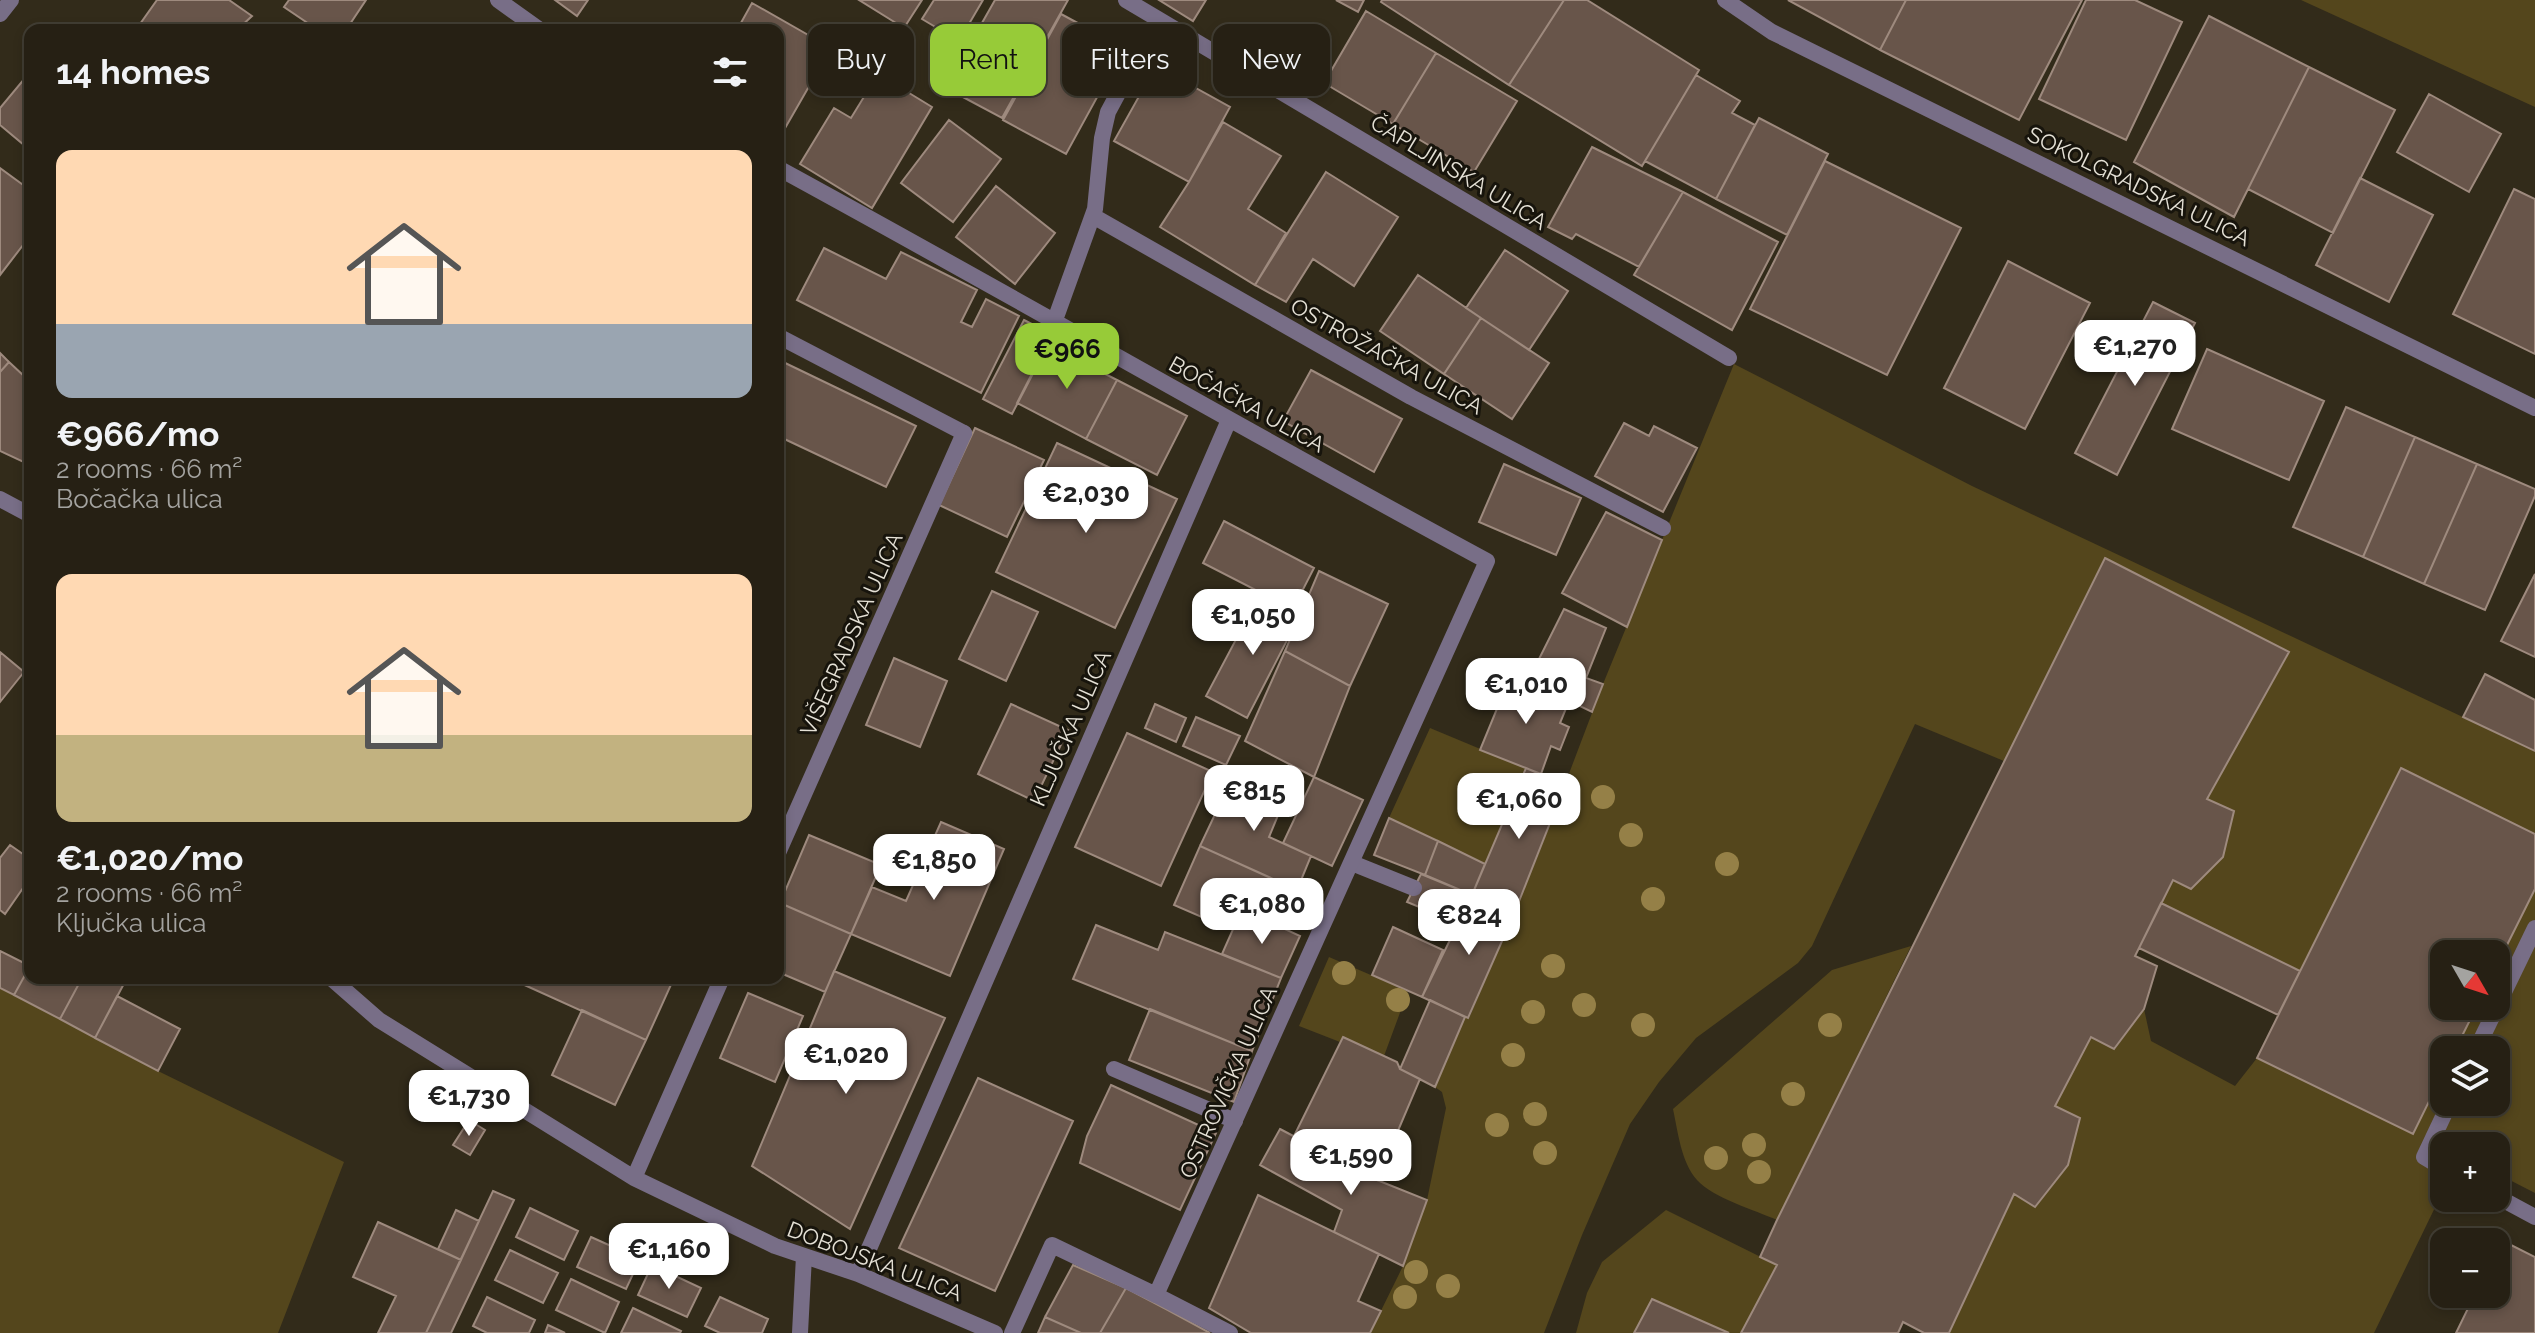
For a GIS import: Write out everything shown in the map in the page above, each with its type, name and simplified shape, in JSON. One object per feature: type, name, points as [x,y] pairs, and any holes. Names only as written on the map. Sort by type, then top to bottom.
[{"type":"street","points":[[0,14],[11,0]]},
{"type":"street","points":[[498,0],[532,24]]},
{"type":"street","name":"ČAPLJINSKA ULICA","points":[[1126,0],[1729,358]]},
{"type":"street","name":"SOKOLGRADSKA ULICA","points":[[1725,0],[1772,32],[2535,408]]},
{"type":"street","points":[[1055,320],[1093,216],[1108,112],[1158,19]]},
{"type":"street","name":"BOČAČKA ULICA","points":[[784,171],[1487,561]]},
{"type":"street","name":"OSTROŽAČKA ULICA","points":[[1093,216],[1411,397],[1663,528]]},
{"type":"street","name":"VIŠEGRADSKA ULICA","points":[[784,339],[964,433],[784,839]]},
{"type":"street","name":"KLJUČKA ULICA","points":[[858,1274],[1229,420]]},
{"type":"street","points":[[0,499],[24,512]]},
{"type":"street","name":"OSTROVIČKA ULICA","points":[[1156,1295],[1487,561]]},
{"type":"street","points":[[1352,863],[1414,888]]},
{"type":"street","points":[[2483,1036],[2535,928]]},
{"type":"street","name":"DOBOJSKA ULICA","points":[[338,984],[379,1020],[634,1178],[775,1246],[858,1274],[995,1333]]},
{"type":"street","points":[[634,1178],[719,984]]},
{"type":"street","points":[[1114,1069],[1235,1121]]},
{"type":"street","points":[[2430,1144],[2424,1157],[2430,1161]]},
{"type":"street","points":[[2510,1204],[2535,1217]]},
{"type":"street","points":[[1012,1333],[1052,1245],[1230,1333]]},
{"type":"street","points":[[800,1333],[804,1256]]},
{"type":"shaded area","points":[[2301,0],[2535,0],[2535,107]]},
{"type":"shaded area","points":[[1734,364],[1972,486],[2535,751],[2535,1193],[2510,1180],[2510,1132],[2430,1132],[2430,1212],[2433,1212],[2374,1333],[1949,1333],[2014,1194],[2035,1207],[2068,1165],[2080,1118],[2055,1106],[2091,1037],[2115,1049],[2144,1009],[2151,1041],[2235,1086],[2257,1058],[2300,971],[2161,903],[2173,880],[2191,889],[2223,857],[2233,811],[2207,799],[2288,652],[2105,558],[2004,761],[1915,724],[1812,946],[1798,963],[1696,1038],[1659,1082],[1630,1124],[1544,1333],[1370,1333],[1403,1266],[1427,1200],[1446,1108],[1442,1092],[1435,1087],[1465,1017],[1469,1018],[1537,858],[1603,684]]},
{"type":"shaded area","points":[[1430,728],[1526,768],[1485,864],[1389,818]]},
{"type":"shaded area","points":[[1911,946],[1777,1220],[1724,1198],[1697,1180],[1687,1165],[1673,1109],[1832,970]]},
{"type":"shaded area","points":[[1329,957],[1408,991],[1384,1056],[1343,1037],[1340,1042],[1299,1026]]},
{"type":"shaded area","points":[[0,988],[158,1071],[344,1162],[278,1333],[0,1333]]},
{"type":"shaded area","points":[[1666,1210],[1777,1265],[1741,1333],[1729,1333],[1653,1300],[1634,1333],[1576,1333],[1587,1293],[1602,1262]]},
{"type":"building","points":[[157,0],[229,0],[252,16],[243,24],[140,24]]},
{"type":"building","points":[[289,0],[366,0],[350,24],[309,24],[284,7]]},
{"type":"building","points":[[555,0],[588,0],[577,16]]},
{"type":"building","points":[[859,0],[922,0],[907,24],[898,24]]},
{"type":"building","points":[[934,0],[983,0],[969,24],[930,24],[922,19]]},
{"type":"building","points":[[995,0],[1068,0],[1046,39],[1046,24],[982,23]]},
{"type":"building","points":[[1159,0],[1206,0],[1193,21]]},
{"type":"building","points":[[1336,0],[1364,0],[1358,12]]},
{"type":"building","points":[[1382,0],[1564,0],[1509,85]]},
{"type":"building","points":[[1564,0],[1587,0],[1699,70],[1642,166],[1509,85]]},
{"type":"building","points":[[1788,0],[1906,0],[1880,50]]},
{"type":"building","points":[[1906,0],[2082,0],[2019,120],[1880,50]]},
{"type":"building","points":[[2086,0],[2135,0],[2182,22],[2126,140],[2039,99]]},
{"type":"building","points":[[752,3],[808,35],[808,88],[784,130],[784,24],[740,24]]},
{"type":"building","points":[[1366,11],[1436,53],[1393,124],[1330,87],[1330,73]]},
{"type":"building","points":[[1061,14],[1080,24],[1062,24],[1062,96],[1098,96],[1066,154],[1003,120],[1016,96],[1046,96],[1046,41]]},
{"type":"building","points":[[2209,16],[2309,67],[2234,217],[2134,162]]},
{"type":"building","points":[[1436,53],[1517,101],[1474,172],[1393,124]]},
{"type":"building","points":[[2309,67],[2395,110],[2333,233],[2248,189]]},
{"type":"building","points":[[1696,75],[1740,101],[1732,113],[1755,125],[1716,199],[1645,161]]},
{"type":"building","points":[[24,79],[24,145],[0,125],[0,108]]},
{"type":"building","points":[[1197,89],[1230,107],[1189,182],[1114,141],[1139,96],[1197,96]]},
{"type":"building","points":[[2429,94],[2501,134],[2469,192],[2397,152]]},
{"type":"building","points":[[864,96],[914,96],[932,107],[872,208],[800,164],[834,108],[851,118]]},
{"type":"building","points":[[961,96],[1014,96],[1002,118]]},
{"type":"building","points":[[1759,118],[1828,154],[1787,235],[1716,199]]},
{"type":"building","points":[[949,120],[1001,159],[953,222],[901,183]]},
{"type":"building","points":[[1223,122],[1281,156],[1248,209],[1286,233],[1255,285],[1160,227]]},
{"type":"building","points":[[1592,147],[1683,192],[1639,267],[1576,234],[1572,239],[1548,227]]},
{"type":"building","points":[[1825,161],[1961,228],[1887,375],[1750,309]]},
{"type":"building","points":[[0,168],[24,186],[24,244],[0,275]]},
{"type":"building","points":[[1326,172],[1398,217],[1354,286],[1313,259],[1286,302],[1255,285]]},
{"type":"building","points":[[2360,178],[2433,215],[2389,302],[2316,265]]},
{"type":"building","points":[[996,186],[1055,233],[1015,284],[956,237]]},
{"type":"building","points":[[2514,189],[2535,199],[2535,354],[2453,314]]},
{"type":"building","points":[[1683,192],[1778,242],[1732,330],[1634,275]]},
{"type":"building","points":[[824,248],[886,279],[901,252],[977,290],[961,322],[972,327],[986,299],[1019,316],[981,393],[797,300]]},
{"type":"building","points":[[1505,250],[1568,291],[1529,350],[1466,308]]},
{"type":"building","points":[[2008,261],[2090,303],[2025,429],[1944,388]]},
{"type":"building","points":[[1418,275],[1481,318],[1444,374],[1380,331]]},
{"type":"building","points":[[2153,302],[2195,323],[2117,475],[2075,453]]},
{"type":"building","points":[[1481,318],[1549,363],[1512,419],[1444,374]]},
{"type":"building","points":[[1024,320],[1053,335],[1012,414],[983,399]]},
{"type":"building","points":[[1047,344],[1117,380],[1086,439],[1017,403]]},
{"type":"building","points":[[2207,349],[2324,401],[2289,480],[2172,429]]},
{"type":"building","points":[[0,353],[9,362],[0,372]]},
{"type":"building","points":[[9,362],[24,376],[24,462],[0,451],[0,372]]},
{"type":"building","points":[[784,362],[916,426],[886,487],[784,439]]},
{"type":"building","points":[[1311,370],[1402,419],[1374,472],[1283,421]]},
{"type":"building","points":[[1117,380],[1187,416],[1157,475],[1086,439]]},
{"type":"building","points":[[2346,407],[2415,437],[2363,557],[2293,527]]},
{"type":"building","points":[[1624,423],[1649,436],[1654,426],[1697,448],[1663,512],[1595,476]]},
{"type":"building","points":[[975,428],[1044,460],[1007,537],[939,505]]},
{"type":"building","points":[[2415,437],[2477,464],[2424,584],[2363,557]]},
{"type":"building","points":[[1057,443],[1177,499],[1115,628],[996,572]]},
{"type":"building","points":[[1504,464],[1581,498],[1556,555],[1479,522]]},
{"type":"building","points":[[2477,464],[2535,489],[2535,496],[2485,610],[2424,584]]},
{"type":"building","points":[[1606,512],[1662,540],[1627,627],[1562,593]]},
{"type":"building","points":[[1224,521],[1314,568],[1293,609],[1203,563]]},
{"type":"building","points":[[2105,558],[2289,652],[2207,799],[2234,811],[2223,857],[2191,889],[2173,880],[2135,956],[2157,966],[2144,1009],[2114,1049],[2091,1037],[2055,1106],[2080,1118],[2068,1165],[2035,1207],[2014,1194],[1949,1333],[1924,1333],[1903,1322],[1898,1333],[1741,1333],[1777,1265],[1760,1257],[1777,1220]]},
{"type":"building","points":[[1319,571],[1388,604],[1350,686],[1285,651]]},
{"type":"building","points":[[2535,574],[2535,657],[2501,641]]},
{"type":"building","points":[[992,591],[1038,612],[1006,681],[959,659]]},
{"type":"building","points":[[1259,596],[1299,617],[1247,718],[1206,696]]},
{"type":"building","points":[[1564,609],[1606,628],[1586,678],[1603,684],[1592,712],[1528,681]]},
{"type":"building","points":[[1285,651],[1350,686],[1314,777],[1245,741]]},
{"type":"building","points":[[0,652],[24,672],[0,702]]},
{"type":"building","points":[[894,658],[947,681],[920,747],[866,725]]},
{"type":"building","points":[[2485,674],[2535,700],[2535,751],[2463,717]]},
{"type":"building","points":[[1510,677],[1569,701],[1560,723],[1569,727],[1560,750],[1551,746],[1541,774],[1480,750]]},
{"type":"building","points":[[1011,704],[1068,730],[1034,801],[978,774]]},
{"type":"building","points":[[1155,704],[1186,718],[1176,742],[1145,728]]},
{"type":"building","points":[[1196,717],[1240,736],[1226,765],[1183,746]]},
{"type":"building","points":[[1127,733],[1213,772],[1161,886],[1075,847]]},
{"type":"building","points":[[1526,768],[1565,785],[1514,914],[1472,895]]},
{"type":"building","points":[[2401,768],[2535,834],[2535,889],[2510,940],[2430,940],[2430,1020],[2470,1020],[2462,1036],[2430,1036],[2430,1099],[2413,1134],[2257,1058]]},
{"type":"building","points":[[1235,772],[1286,796],[1269,837],[1311,856],[1297,890],[1200,846]]},
{"type":"building","points":[[1314,777],[1363,800],[1332,866],[1283,843]]},
{"type":"building","points":[[1389,818],[1438,841],[1425,875],[1374,855]]},
{"type":"building","points":[[941,822],[1004,849],[950,976],[851,934],[872,887],[906,901]]},
{"type":"building","points":[[809,835],[881,865],[851,934],[784,905],[784,894]]},
{"type":"building","points":[[1438,841],[1485,864],[1472,895],[1425,875]]},
{"type":"building","points":[[10,845],[24,855],[24,887],[5,914],[0,910],[0,858]]},
{"type":"building","points":[[1200,846],[1302,892],[1288,924],[1235,902],[1227,928],[1174,905]]},
{"type":"building","points":[[1421,874],[1472,895],[1458,923],[1407,902]]},
{"type":"building","points":[[1472,895],[1514,914],[1468,1018],[1422,997]]},
{"type":"building","points":[[2161,903],[2300,971],[2278,1015],[2139,948]]},
{"type":"building","points":[[784,905],[851,934],[825,992],[784,975]]},
{"type":"building","points":[[1238,918],[1258,927],[1263,919],[1300,936],[1281,978],[1222,954]]},
{"type":"building","points":[[1096,925],[1158,950],[1165,932],[1281,978],[1252,1051],[1073,979]]},
{"type":"building","points":[[1393,927],[1443,950],[1422,997],[1372,975]]},
{"type":"building","points":[[0,951],[24,963],[24,977],[14,995],[0,988]]},
{"type":"building","points":[[834,971],[945,1018],[850,1229],[752,1166]]},
{"type":"building","points":[[24,977],[24,984],[79,984],[60,1019],[14,995]]},
{"type":"building","points":[[79,984],[124,984],[95,1038],[60,1019]]},
{"type":"building","points":[[522,984],[671,984],[646,1040]]},
{"type":"building","points":[[748,993],[803,1016],[775,1082],[720,1058]]},
{"type":"building","points":[[117,996],[180,1029],[158,1071],[95,1038]]},
{"type":"building","points":[[1430,1000],[1465,1017],[1435,1087],[1400,1069]]},
{"type":"building","points":[[1150,1009],[1252,1051],[1234,1102],[1129,1060]]},
{"type":"building","points":[[582,1010],[646,1040],[615,1105],[552,1075]]},
{"type":"building","points":[[1343,1037],[1397,1062],[1400,1069],[1420,1079],[1377,1180],[1294,1136]]},
{"type":"building","points":[[978,1078],[1073,1121],[995,1291],[899,1248]]},
{"type":"building","points":[[1111,1085],[1216,1133],[1180,1210],[1080,1163],[1087,1136]]},
{"type":"building","points":[[469,1120],[485,1130],[470,1155],[453,1145]]},
{"type":"building","points":[[1280,1129],[1377,1180],[1427,1200],[1403,1266],[1334,1232],[1342,1210],[1260,1165]]},
{"type":"building","points":[[493,1191],[514,1200],[451,1333],[426,1333]]},
{"type":"building","points":[[1258,1195],[1379,1254],[1358,1301],[1381,1311],[1370,1333],[1251,1333],[1209,1308]]},
{"type":"building","points":[[530,1208],[578,1231],[564,1260],[516,1237]]},
{"type":"building","points":[[456,1210],[479,1221],[461,1260],[438,1249]]},
{"type":"building","points":[[378,1222],[461,1260],[426,1333],[378,1333],[396,1296],[353,1277]]},
{"type":"building","points":[[591,1237],[640,1259],[626,1289],[577,1267]]},
{"type":"building","points":[[2510,1244],[2535,1257],[2535,1333],[2456,1333],[2468,1308],[2510,1308]]},
{"type":"building","points":[[510,1250],[558,1273],[543,1303],[495,1280]]},
{"type":"building","points":[[652,1265],[701,1288],[687,1317],[638,1295]]},
{"type":"building","points":[[1073,1265],[1126,1288],[1100,1333],[1081,1333],[1045,1317]]},
{"type":"building","points":[[571,1279],[619,1302],[605,1333],[556,1310]]},
{"type":"building","points":[[1126,1288],[1166,1309],[1210,1333],[1100,1333]]},
{"type":"building","points":[[487,1297],[535,1320],[529,1333],[487,1333],[473,1326]]},
{"type":"building","points":[[720,1297],[768,1319],[762,1333],[720,1333],[705,1326]]},
{"type":"building","points":[[1652,1299],[1729,1333],[1634,1333]]},
{"type":"building","points":[[633,1308],[681,1331],[680,1333],[621,1333]]},
{"type":"building","points":[[1045,1317],[1081,1333],[1038,1333]]},
{"type":"building","points":[[548,1325],[565,1333],[545,1333]]}]
